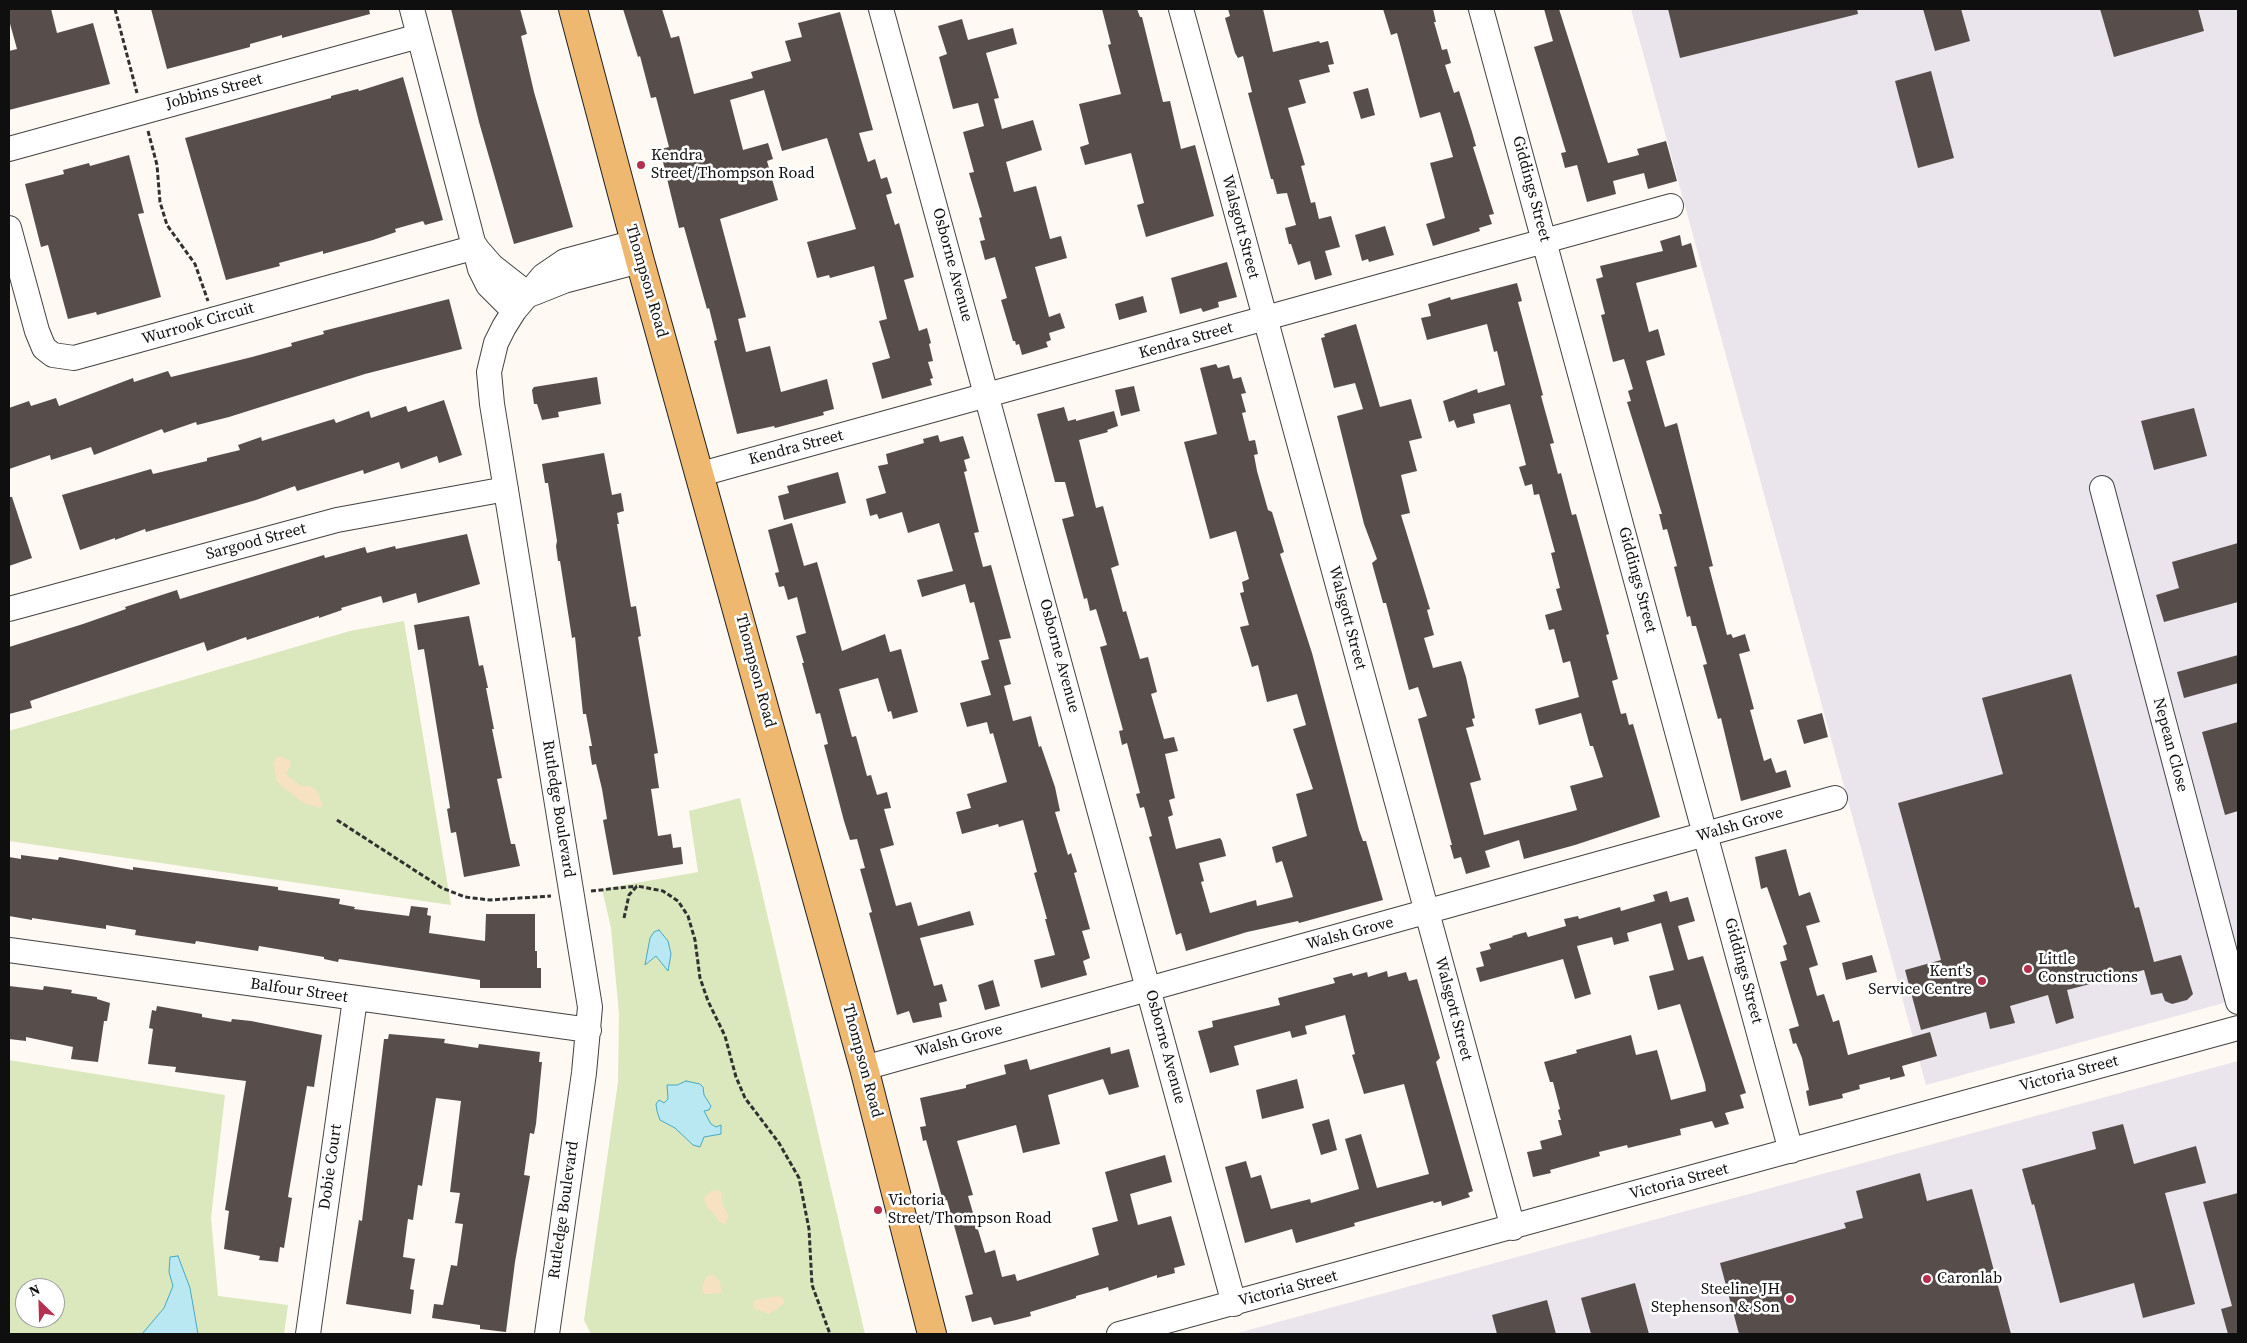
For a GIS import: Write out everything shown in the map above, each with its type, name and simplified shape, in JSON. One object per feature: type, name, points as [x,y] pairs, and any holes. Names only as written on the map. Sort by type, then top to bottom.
[{"type":"main road","name":"Thompson Road","points":[[573,9],[637,251],[864,1068],[932,1334]]},
{"type":"street","points":[[412,9],[476,248],[521,303],[564,281],[637,251]]},
{"type":"street","name":"Osborne Avenue","points":[[881,9],[1234,1304]]},
{"type":"street","name":"Walsgott Street","points":[[1181,9],[1513,1228]]},
{"type":"street","name":"Giddings Street","points":[[1481,9],[1791,1151]]},
{"type":"street","name":"Jobbins Street","points":[[9,149],[419,36]]},
{"type":"street","name":"Kendra Street","points":[[700,474],[1671,206]]},
{"type":"street","name":"Wurrook Circuit","points":[[9,228],[37,331],[44,348],[52,355],[74,358],[476,248]]},
{"type":"street","name":"Rutledge Boulevard","points":[[521,303],[496,342],[489,372],[492,404],[590,1007],[589,1030],[546,1334]]},
{"type":"street","name":"Nepean Close","points":[[2102,488],[2238,1002]]},
{"type":"street","name":"Sargood Street","points":[[9,609],[337,520],[506,489]]},
{"type":"street","name":"Walsh Grove","points":[[864,1068],[1835,798]]},
{"type":"street","name":"Balfour Street","points":[[9,950],[589,1030]]},
{"type":"street","name":"Dobie Court","points":[[308,1334],[355,999]]},
{"type":"street","name":"Victoria Street","points":[[1119,1334],[1513,1228],[2238,1028]]},
{"type":"path","points":[[116,9],[138,96]]},
{"type":"path","points":[[146,123],[156,165],[160,202],[167,224],[195,264],[210,308]]},
{"type":"path","points":[[336,820],[442,888],[465,898],[490,900],[555,896]]},
{"type":"path","points":[[583,892],[636,886],[662,891],[678,900],[688,916],[695,940],[700,978],[708,1002],[725,1036],[736,1077],[745,1098],[783,1149],[799,1178],[809,1228],[812,1286],[830,1334]]},
{"type":"path","points":[[624,918],[629,895],[636,886]]},
{"type":"shaded area","points":[[1631,9],[2238,9],[2238,999],[1926,1085]]},
{"type":"shaded area","points":[[2238,1061],[2238,1334],[1234,1334]]},
{"type":"green space","points":[[404,621],[451,905],[9,841],[9,731],[350,631]]},
{"type":"green space","points":[[740,798],[865,1334],[591,1334],[584,1320],[618,1082],[619,1014],[611,928],[602,889],[698,872],[689,811]]},
{"type":"green space","points":[[9,1060],[225,1095],[211,1218],[218,1296],[288,1305],[284,1334],[9,1334]]},
{"type":"sand","points":[[279,756],[290,760],[291,766],[286,773],[288,776],[301,786],[310,786],[317,791],[323,805],[320,808],[303,803],[277,782],[273,762]]},
{"type":"sand","points":[[712,1190],[721,1191],[722,1203],[729,1217],[725,1224],[719,1222],[706,1207],[704,1198]]},
{"type":"sand","points":[[710,1275],[715,1276],[720,1281],[722,1293],[704,1294],[702,1288],[706,1277]]},
{"type":"sand","points":[[780,1296],[785,1301],[784,1304],[769,1314],[753,1308],[754,1301],[758,1299]]},
{"type":"water","points":[[659,930],[668,941],[671,954],[668,971],[656,956],[645,965],[650,938],[654,932]]},
{"type":"water","points":[[686,1081],[700,1084],[703,1087],[704,1095],[711,1106],[709,1110],[704,1111],[711,1124],[716,1127],[721,1125],[721,1134],[704,1137],[700,1147],[693,1145],[675,1128],[660,1120],[657,1111],[656,1104],[659,1100],[664,1103],[668,1099],[667,1085],[677,1085]]},
{"type":"water","points":[[178,1256],[190,1288],[198,1334],[142,1334],[164,1308],[173,1286],[169,1272],[170,1257]]},
{"type":"building","points":[[9,9],[51,9],[57,33],[93,23],[110,84],[9,110],[9,51],[17,49],[9,20]]},
{"type":"building","points":[[151,9],[369,9],[370,14],[282,38],[282,35],[250,44],[250,47],[167,69]]},
{"type":"building","points":[[451,9],[520,9],[527,34],[521,36],[534,92],[573,227],[514,244],[479,122]]},
{"type":"building","points":[[623,9],[662,9],[671,38],[679,36],[694,94],[753,78],[751,72],[791,61],[785,41],[802,37],[798,23],[840,12],[873,130],[859,133],[868,162],[875,159],[881,179],[887,177],[892,193],[886,195],[895,225],[899,223],[914,277],[904,280],[919,331],[927,328],[931,343],[929,344],[933,361],[928,362],[933,378],[930,379],[932,385],[882,399],[872,363],[890,358],[879,321],[887,319],[874,266],[830,278],[829,275],[817,278],[807,242],[856,229],[827,138],[782,151],[764,90],[730,100],[743,150],[768,143],[773,159],[767,161],[778,200],[720,219],[746,317],[738,319],[746,352],[770,346],[781,392],[827,379],[834,409],[823,412],[824,415],[775,428],[774,426],[737,434],[714,341],[717,340],[709,308],[707,309],[684,227],[679,228],[663,162],[665,161],[661,149],[669,147],[656,97],[651,98],[640,56],[638,57]]},
{"type":"building","points":[[1102,9],[1137,9],[1140,17],[1142,17],[1163,102],[1170,101],[1181,149],[1195,145],[1214,216],[1146,237],[1137,205],[1144,203],[1131,153],[1085,165],[1080,147],[1089,144],[1079,104],[1121,94],[1108,45],[1111,44]]},
{"type":"building","points":[[1228,9],[1263,9],[1273,52],[1319,41],[1320,43],[1328,41],[1334,64],[1328,65],[1330,72],[1299,80],[1306,103],[1288,108],[1305,165],[1301,166],[1311,203],[1315,202],[1319,219],[1331,216],[1340,247],[1325,251],[1332,275],[1315,280],[1310,261],[1298,265],[1291,244],[1289,244],[1285,228],[1296,225],[1287,193],[1277,194],[1273,179],[1271,179],[1248,93],[1252,92],[1243,56],[1238,58],[1235,53],[1225,18],[1230,16]]},
{"type":"building","points":[[1383,9],[1433,9],[1436,22],[1434,22],[1442,50],[1447,49],[1451,63],[1445,65],[1454,93],[1459,91],[1476,146],[1473,147],[1494,214],[1489,215],[1492,224],[1479,228],[1480,231],[1433,246],[1426,224],[1445,218],[1430,163],[1453,157],[1440,112],[1420,118],[1397,33],[1391,35]]},
{"type":"building","points":[[1544,9],[1559,9],[1608,163],[1639,155],[1637,149],[1666,141],[1677,181],[1648,189],[1644,173],[1613,181],[1616,194],[1587,202],[1577,165],[1565,168],[1561,153],[1566,152],[1534,47],[1553,41]]},
{"type":"building","points":[[1668,9],[1857,9],[1858,14],[1680,58]]},
{"type":"building","points":[[1923,9],[1961,9],[1970,41],[1935,51]]},
{"type":"building","points":[[2100,9],[2198,9],[2204,31],[2114,57]]},
{"type":"building","points":[[962,19],[968,40],[1013,28],[1017,44],[986,53],[999,98],[994,99],[1002,129],[1033,120],[1042,150],[1006,162],[1014,192],[1036,186],[1050,239],[1061,236],[1067,258],[1035,267],[1049,317],[1060,313],[1065,328],[1049,333],[1051,340],[1046,342],[1048,347],[1022,355],[1019,344],[1016,345],[1015,341],[1013,341],[1001,300],[1007,298],[995,257],[985,260],[980,241],[985,240],[979,218],[982,217],[969,173],[974,172],[963,132],[984,126],[978,103],[953,109],[939,57],[947,54],[938,26]]},
{"type":"building","points":[[1931,71],[1954,158],[1918,168],[1895,81]]},
{"type":"building","points":[[403,77],[443,220],[425,225],[423,221],[395,229],[396,232],[373,240],[323,254],[323,251],[279,263],[280,266],[226,280],[185,138],[331,98],[331,96],[358,89],[359,91]]},
{"type":"building","points":[[1368,88],[1375,115],[1361,119],[1353,92]]},
{"type":"building","points":[[129,155],[144,213],[138,214],[161,297],[97,315],[96,312],[68,319],[48,245],[41,247],[25,184],[64,174],[63,170],[89,163],[90,166]]},
{"type":"building","points":[[1385,226],[1394,255],[1369,262],[1368,259],[1362,261],[1355,235]]},
{"type":"building","points":[[1680,235],[1682,246],[1691,243],[1697,267],[1636,283],[1649,332],[1658,329],[1665,355],[1646,361],[1665,427],[1677,423],[1713,566],[1709,567],[1727,635],[1731,634],[1733,638],[1745,634],[1750,651],[1739,654],[1754,709],[1750,710],[1764,761],[1771,758],[1776,773],[1786,770],[1791,787],[1741,801],[1721,718],[1718,719],[1703,665],[1707,664],[1696,626],[1692,626],[1690,616],[1687,617],[1674,567],[1677,566],[1667,529],[1663,530],[1659,514],[1662,514],[1627,402],[1631,401],[1628,391],[1633,389],[1624,359],[1613,362],[1601,315],[1605,314],[1596,279],[1603,277],[1600,266],[1663,251],[1660,241]]},
{"type":"building","points":[[1227,262],[1237,297],[1218,302],[1219,307],[1203,312],[1201,308],[1180,314],[1171,278]]},
{"type":"building","points":[[1517,283],[1522,301],[1518,302],[1554,443],[1550,444],[1558,474],[1561,473],[1572,515],[1576,514],[1609,634],[1606,635],[1618,679],[1612,681],[1621,714],[1626,713],[1629,725],[1633,724],[1660,817],[1575,845],[1524,859],[1519,840],[1485,851],[1490,867],[1466,874],[1461,857],[1454,859],[1450,845],[1452,845],[1418,719],[1427,716],[1418,687],[1409,690],[1386,603],[1383,603],[1372,563],[1377,559],[1364,524],[1337,416],[1363,409],[1355,383],[1334,388],[1321,338],[1325,337],[1324,334],[1356,324],[1380,407],[1411,399],[1422,438],[1409,441],[1417,471],[1401,475],[1410,513],[1401,515],[1430,609],[1427,610],[1434,635],[1424,638],[1433,668],[1461,661],[1466,677],[1475,718],[1472,719],[1474,726],[1466,728],[1481,780],[1470,783],[1484,835],[1577,810],[1570,786],[1603,777],[1593,746],[1590,746],[1581,713],[1539,725],[1535,709],[1579,697],[1570,661],[1563,663],[1554,629],[1549,630],[1545,615],[1562,610],[1556,589],[1560,588],[1551,553],[1555,552],[1539,494],[1534,495],[1532,484],[1525,486],[1519,467],[1526,465],[1510,404],[1473,414],[1475,423],[1457,428],[1454,420],[1449,422],[1443,401],[1477,389],[1478,393],[1505,385],[1497,351],[1494,352],[1487,324],[1427,340],[1421,318],[1431,316],[1428,304],[1450,297],[1451,300]]},
{"type":"building","points":[[1143,296],[1147,312],[1119,320],[1115,304]]},
{"type":"building","points":[[449,299],[462,349],[365,374],[229,417],[197,425],[196,422],[164,433],[162,429],[94,455],[91,447],[51,460],[50,455],[9,469],[9,408],[29,401],[31,406],[56,398],[59,406],[133,378],[134,382],[168,371],[171,377],[252,357],[292,346],[291,343],[324,334],[323,331]]},
{"type":"building","points":[[1216,364],[1218,368],[1229,365],[1233,379],[1241,377],[1246,393],[1241,394],[1246,412],[1242,413],[1249,441],[1255,440],[1258,454],[1254,455],[1257,471],[1268,510],[1272,512],[1284,552],[1280,554],[1312,653],[1359,830],[1363,841],[1366,841],[1383,900],[1299,923],[1298,921],[1247,932],[1186,951],[1181,933],[1176,935],[1149,837],[1152,836],[1144,807],[1140,808],[1136,794],[1140,793],[1127,743],[1122,745],[1119,731],[1123,730],[1100,647],[1107,645],[1096,609],[1090,611],[1087,598],[1084,599],[1062,519],[1074,516],[1065,482],[1055,482],[1037,414],[1064,407],[1068,421],[1076,419],[1076,421],[1114,411],[1118,426],[1107,430],[1108,432],[1079,440],[1096,508],[1103,506],[1119,565],[1111,568],[1123,612],[1126,611],[1140,659],[1148,657],[1157,692],[1151,694],[1164,739],[1174,737],[1178,751],[1165,754],[1175,798],[1169,800],[1173,815],[1168,817],[1176,849],[1220,838],[1222,841],[1226,856],[1199,863],[1204,881],[1201,882],[1210,913],[1256,900],[1257,906],[1293,897],[1282,861],[1276,863],[1272,847],[1307,836],[1296,794],[1313,789],[1293,729],[1306,725],[1297,694],[1267,702],[1258,665],[1252,667],[1240,627],[1249,625],[1240,593],[1244,592],[1242,582],[1249,579],[1236,531],[1210,539],[1184,442],[1217,434],[1200,368]]},
{"type":"building","points":[[597,377],[601,404],[558,412],[559,417],[542,420],[537,404],[534,404],[532,390],[534,387]]},
{"type":"building","points":[[1134,386],[1140,411],[1121,416],[1115,390]]},
{"type":"building","points":[[444,400],[462,455],[439,463],[437,456],[401,469],[399,462],[364,474],[363,470],[297,491],[295,486],[256,500],[146,532],[145,529],[80,550],[62,495],[151,469],[153,474],[207,461],[207,458],[240,450],[238,445],[261,437],[262,441],[334,419],[336,423],[369,411],[371,418],[406,406],[408,412]]},
{"type":"building","points":[[2194,408],[2207,456],[2154,470],[2141,421]]},
{"type":"building","points":[[938,435],[940,442],[963,436],[970,458],[964,460],[967,471],[964,472],[979,532],[974,533],[983,567],[991,565],[1011,638],[999,640],[1011,684],[1004,686],[1013,721],[1031,716],[1039,747],[1041,746],[1055,787],[1060,811],[1055,812],[1068,855],[1071,853],[1077,872],[1074,873],[1090,929],[1082,931],[1090,958],[1083,961],[1087,975],[1041,988],[1034,960],[1055,955],[1034,873],[1037,872],[1023,820],[999,827],[998,824],[962,834],[956,812],[971,808],[967,794],[1007,782],[993,733],[990,734],[987,722],[967,727],[960,703],[991,695],[981,661],[989,659],[974,602],[970,603],[965,584],[922,597],[917,580],[953,571],[939,523],[908,533],[902,512],[879,519],[877,514],[870,516],[866,499],[886,493],[878,466],[888,464],[886,454],[924,443],[923,439]]},
{"type":"building","points":[[604,453],[612,495],[621,493],[624,511],[617,513],[619,524],[617,524],[631,607],[636,606],[641,636],[638,637],[658,753],[654,754],[659,788],[651,789],[658,836],[671,834],[673,848],[681,847],[683,864],[613,875],[603,820],[607,819],[602,789],[596,764],[592,765],[589,746],[592,746],[586,714],[583,714],[575,637],[572,638],[560,561],[558,561],[557,541],[548,483],[545,483],[542,464]]},
{"type":"building","points":[[838,472],[846,503],[784,520],[778,496],[789,493],[787,486]]},
{"type":"building","points":[[9,497],[12,497],[32,558],[9,566]]},
{"type":"building","points":[[792,523],[804,566],[817,562],[842,651],[885,634],[890,652],[901,649],[918,712],[893,719],[891,711],[888,712],[878,678],[839,689],[852,737],[856,736],[867,776],[871,775],[877,795],[887,792],[891,808],[884,809],[894,845],[880,849],[896,906],[911,902],[918,926],[970,911],[974,925],[920,938],[934,986],[942,984],[947,1001],[939,1003],[942,1017],[913,1023],[909,1011],[897,1015],[869,913],[872,912],[860,869],[865,868],[857,839],[850,840],[844,821],[824,745],[828,744],[820,713],[816,714],[802,663],[804,663],[796,636],[806,633],[797,597],[788,600],[784,586],[779,587],[775,573],[779,572],[768,530]]},
{"type":"building","points":[[467,534],[480,584],[418,603],[416,593],[383,603],[381,596],[341,608],[342,610],[319,618],[319,616],[247,640],[246,637],[207,651],[204,642],[30,701],[32,708],[9,714],[9,647],[83,624],[126,609],[125,607],[177,590],[180,599],[324,555],[325,558],[365,547],[367,553],[395,546],[396,549]]},
{"type":"building","points":[[2238,543],[2238,602],[2164,622],[2156,595],[2179,588],[2172,562]]},
{"type":"building","points":[[469,616],[479,666],[483,665],[488,688],[486,688],[494,729],[492,729],[502,778],[497,779],[511,844],[515,844],[520,866],[464,877],[456,832],[451,833],[447,809],[450,808],[424,649],[418,650],[414,625]]},
{"type":"building","points":[[2238,655],[2238,683],[2184,698],[2177,672]]},
{"type":"building","points":[[2071,674],[2135,908],[2139,907],[2154,962],[2181,955],[2193,994],[2187,1000],[2172,1004],[2165,1001],[2162,993],[2151,995],[2144,970],[2067,990],[2074,1018],[2056,1024],[2048,995],[2010,1006],[2015,1023],[1990,1029],[1986,1012],[1921,1030],[1905,970],[1941,960],[1898,803],[2003,774],[1982,698]]},
{"type":"building","points":[[1822,713],[1828,737],[1804,744],[1797,720]]},
{"type":"building","points":[[2238,722],[2238,811],[2225,815],[2202,732]]},
{"type":"building","points":[[1786,849],[1799,896],[1810,892],[1820,922],[1806,926],[1818,965],[1809,968],[1817,996],[1824,994],[1833,1022],[1839,1020],[1848,1055],[1930,1032],[1937,1056],[1902,1066],[1905,1076],[1890,1080],[1890,1077],[1859,1085],[1860,1089],[1842,1094],[1843,1098],[1809,1106],[1806,1091],[1809,1090],[1802,1058],[1796,1043],[1793,1044],[1789,1029],[1799,1026],[1780,962],[1787,960],[1783,946],[1787,944],[1767,887],[1761,889],[1755,857]]},
{"type":"building","points":[[21,855],[58,860],[59,857],[133,870],[133,867],[278,887],[278,890],[340,899],[339,904],[355,907],[354,909],[409,916],[411,906],[428,908],[427,915],[431,916],[429,933],[485,941],[486,914],[535,914],[535,951],[537,951],[537,968],[541,968],[541,988],[480,988],[480,980],[339,959],[338,962],[324,959],[324,957],[259,946],[258,951],[196,941],[195,944],[135,935],[136,930],[106,925],[106,929],[9,916],[9,857],[21,859]]},
{"type":"building","points":[[1667,891],[1670,902],[1688,897],[1695,921],[1678,926],[1688,960],[1703,956],[1746,1093],[1740,1095],[1744,1108],[1725,1113],[1729,1124],[1715,1128],[1712,1121],[1680,1129],[1681,1135],[1628,1148],[1627,1145],[1599,1152],[1600,1156],[1550,1170],[1551,1173],[1533,1177],[1527,1152],[1542,1149],[1540,1141],[1562,1135],[1558,1120],[1561,1120],[1558,1110],[1560,1109],[1553,1082],[1550,1082],[1544,1062],[1577,1053],[1576,1050],[1631,1035],[1636,1055],[1657,1050],[1671,1100],[1706,1091],[1705,1084],[1680,1004],[1658,1010],[1649,976],[1674,970],[1661,923],[1627,933],[1629,941],[1614,945],[1612,937],[1577,946],[1591,994],[1575,999],[1563,959],[1480,982],[1476,968],[1484,966],[1480,952],[1491,949],[1489,944],[1512,936],[1526,932],[1528,937],[1566,926],[1564,919],[1578,916],[1579,919],[1620,907],[1621,911],[1655,901],[1653,895]]},
{"type":"building","points":[[1872,955],[1877,972],[1846,980],[1842,963]]},
{"type":"building","points":[[1387,971],[1388,977],[1406,972],[1409,981],[1417,979],[1440,1058],[1436,1062],[1473,1191],[1468,1193],[1470,1197],[1442,1206],[1441,1201],[1434,1203],[1433,1201],[1354,1223],[1355,1226],[1296,1243],[1292,1229],[1245,1243],[1225,1167],[1246,1161],[1251,1178],[1261,1175],[1271,1209],[1310,1199],[1311,1203],[1359,1189],[1345,1139],[1361,1134],[1377,1188],[1429,1174],[1404,1084],[1364,1094],[1352,1055],[1355,1054],[1345,1015],[1305,1026],[1307,1034],[1292,1038],[1290,1031],[1234,1046],[1239,1065],[1210,1073],[1198,1031],[1213,1027],[1212,1021],[1280,1005],[1278,998],[1335,983],[1333,978],[1352,973],[1353,976],[1367,972],[1368,977]]},
{"type":"building","points":[[993,980],[1000,1006],[985,1010],[978,985]]},
{"type":"building","points":[[9,986],[43,990],[44,986],[72,990],[71,993],[97,997],[97,999],[110,1003],[107,1021],[104,1021],[98,1062],[71,1059],[73,1047],[26,1037],[26,1041],[9,1039]]},
{"type":"building","points":[[157,1006],[202,1014],[202,1017],[231,1022],[232,1019],[251,1021],[322,1035],[314,1087],[307,1086],[288,1197],[292,1198],[284,1248],[280,1247],[278,1262],[259,1260],[260,1256],[224,1249],[229,1211],[225,1210],[246,1081],[175,1072],[176,1067],[148,1064],[153,1029],[149,1028],[152,1010],[156,1011]]},
{"type":"building","points":[[389,1034],[445,1039],[444,1043],[478,1048],[479,1044],[540,1052],[539,1062],[542,1062],[536,1124],[534,1134],[530,1133],[524,1175],[530,1176],[515,1262],[506,1332],[480,1329],[480,1325],[432,1318],[434,1304],[443,1305],[451,1265],[457,1266],[463,1224],[455,1223],[460,1193],[450,1192],[461,1101],[436,1098],[422,1186],[418,1185],[413,1220],[408,1219],[403,1257],[415,1259],[410,1289],[414,1290],[411,1314],[346,1304],[359,1220],[362,1221],[384,1039],[388,1039]]},
{"type":"building","points":[[1110,1047],[1111,1054],[1129,1049],[1139,1087],[1109,1095],[1103,1079],[1048,1095],[1060,1144],[1023,1153],[1016,1125],[957,1141],[973,1195],[968,1196],[985,1253],[995,1250],[1002,1277],[1015,1274],[1017,1281],[1099,1255],[1092,1228],[1118,1221],[1105,1172],[1165,1155],[1172,1182],[1130,1194],[1138,1225],[1171,1216],[1185,1265],[1174,1268],[1175,1273],[1157,1278],[1157,1275],[1109,1291],[1108,1287],[1076,1296],[1076,1298],[1030,1312],[1031,1316],[994,1325],[991,1317],[972,1322],[965,1296],[973,1294],[947,1200],[943,1201],[926,1140],[923,1141],[920,1127],[926,1126],[920,1098],[966,1088],[966,1085],[1006,1074],[1004,1065],[1027,1059],[1030,1070]]},
{"type":"building","points":[[1297,1079],[1304,1108],[1262,1119],[1256,1090]]},
{"type":"building","points":[[1329,1119],[1337,1150],[1321,1155],[1312,1124]]},
{"type":"building","points":[[2123,1124],[2134,1164],[2196,1146],[2206,1183],[2165,1193],[2195,1304],[2143,1318],[2134,1283],[2060,1303],[2034,1204],[2032,1205],[2022,1169],[2096,1149],[2092,1132]]},
{"type":"building","name":"Caronlab","points":[[1920,1173],[1927,1201],[1972,1189],[2011,1334],[1739,1334],[1720,1263],[1846,1228],[1844,1223],[1863,1218],[1856,1191]]},
{"type":"building","points":[[2238,1193],[2238,1334],[2228,1334],[2221,1309],[2232,1306],[2203,1202]]},
{"type":"building","points":[[1635,1283],[1649,1334],[1591,1334],[1581,1298]]},
{"type":"building","points":[[1547,1300],[1556,1334],[1497,1334],[1492,1315]]},
{"type":"place","name":"Kendra Street/Thompson Road","points":[[641,165]]},
{"type":"place","name":"Little Constructions","points":[[2028,969]]},
{"type":"place","name":"Kent's Service Centre","points":[[1982,981]]},
{"type":"place","name":"Victoria Street/Thompson Road","points":[[878,1210]]},
{"type":"place","name":"Caronlab","points":[[1927,1279]]},
{"type":"place","name":"Steeline JH Stephenson & Son","points":[[1790,1299]]}]
